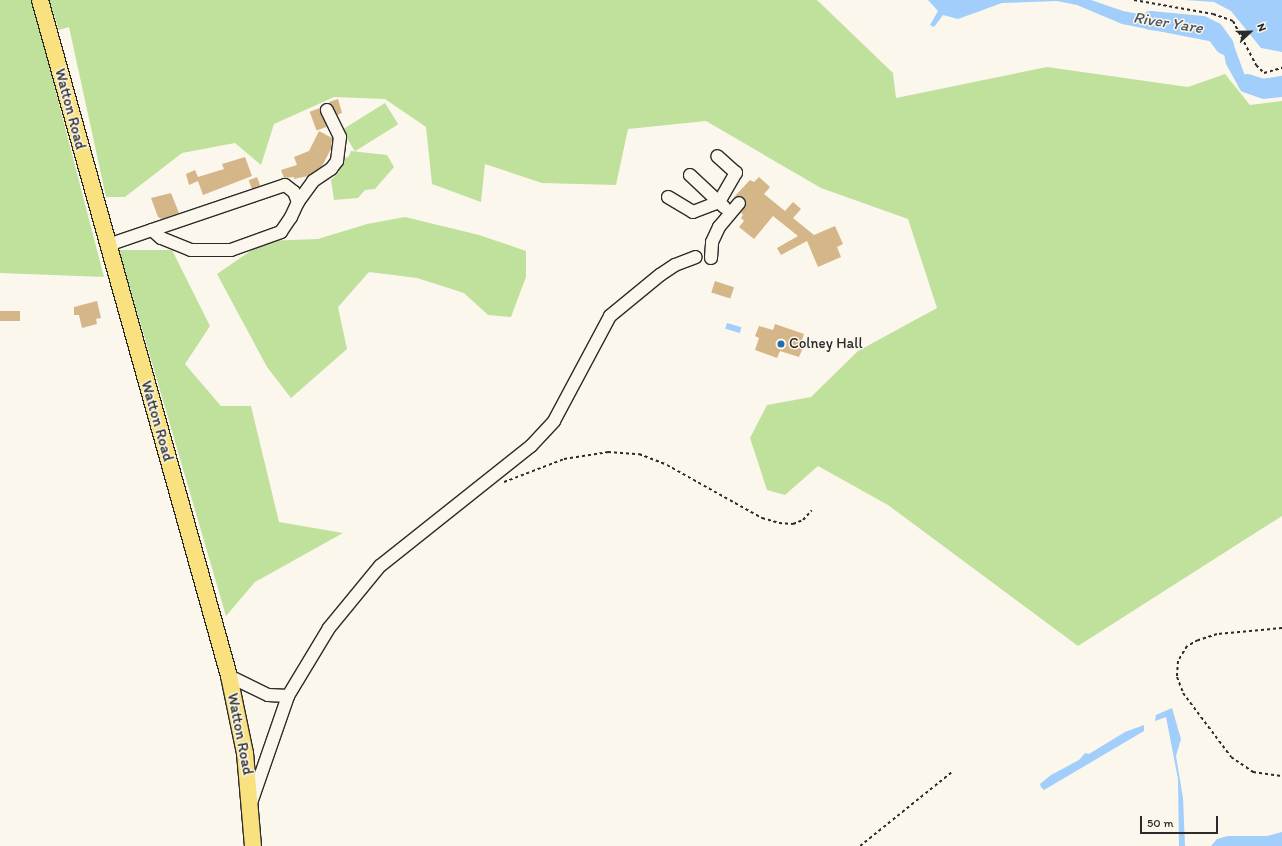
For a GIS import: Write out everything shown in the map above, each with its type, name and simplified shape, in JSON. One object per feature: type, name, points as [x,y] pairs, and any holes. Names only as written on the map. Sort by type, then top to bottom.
[{"type":"main road","name":"Watton Road","points":[[40,0],[229,676],[245,753],[251,804],[253,846]]},
{"type":"lane","points":[[152,230],[161,238],[192,250],[231,250],[281,232],[292,217],[298,202],[312,181],[331,169],[337,161],[340,137],[327,110]]},
{"type":"lane","points":[[668,197],[693,212],[719,202],[736,173],[717,156]]},
{"type":"lane","points":[[690,175],[731,213]]},
{"type":"lane","points":[[108,246],[285,185],[294,192],[298,202]]},
{"type":"lane","points":[[711,258],[712,242],[719,227],[739,203]]},
{"type":"lane","points":[[251,804],[288,696],[329,628],[380,566],[531,446],[554,421],[610,316],[660,275],[675,265],[696,257]]},
{"type":"lane","points":[[229,676],[268,695],[288,696]]},
{"type":"path","points":[[1134,0],[1214,14],[1233,21],[1256,65],[1264,72],[1282,68]]},
{"type":"path","points":[[503,483],[564,459],[608,452],[639,454],[667,465],[762,518],[779,523],[793,524],[804,520],[812,510]]},
{"type":"path","points":[[1282,628],[1217,634],[1198,640],[1187,646],[1178,661],[1177,677],[1187,699],[1231,757],[1253,772],[1282,776]]},
{"type":"path","points":[[860,846],[952,772]]},
{"type":"green space","points":[[0,0],[32,0],[104,277],[0,273]]},
{"type":"green space","points":[[49,0],[817,0],[893,73],[896,98],[1047,67],[1188,87],[1225,74],[1250,105],[1282,101],[1282,516],[1078,646],[888,505],[818,466],[785,495],[767,490],[750,438],[767,405],[811,397],[858,351],[937,308],[908,219],[821,188],[706,121],[628,129],[616,185],[542,183],[485,164],[481,202],[432,184],[426,127],[385,99],[334,97],[274,124],[261,165],[235,143],[182,153],[125,197],[106,197],[69,27],[59,30]]},
{"type":"green space","points":[[385,103],[398,124],[355,151],[342,130]]},
{"type":"green space","points":[[351,151],[387,155],[394,167],[375,189],[365,190],[358,198],[334,200],[331,180],[339,172],[339,163],[349,156]]},
{"type":"green space","points":[[405,217],[479,235],[526,251],[526,277],[511,317],[488,315],[464,293],[417,278],[369,272],[338,307],[347,349],[291,398],[267,367],[217,274],[265,241],[318,239],[367,224]]},
{"type":"green space","points":[[119,250],[172,250],[210,326],[185,364],[221,406],[251,406],[279,522],[343,533],[255,582],[226,616]]},
{"type":"water","points":[[928,0],[948,0],[957,5],[974,0],[1091,0],[1123,11],[1221,30],[1232,40],[1245,76],[1256,85],[1266,88],[1282,85],[1282,97],[1263,99],[1241,91],[1226,64],[1223,49],[1219,43],[1122,24],[1077,5],[1057,1],[1002,3],[958,19],[943,15],[934,27],[930,25],[938,11]]},
{"type":"water","points":[[1185,0],[1282,0],[1282,52],[1261,48],[1231,11],[1214,2]]},
{"type":"water","points":[[727,323],[741,327],[740,333],[725,329]]},
{"type":"water","points":[[1172,708],[1181,739],[1176,756],[1183,798],[1185,846],[1179,846],[1178,779],[1166,717],[1155,721],[1156,715]]},
{"type":"water","points":[[1144,725],[1144,731],[1044,790],[1041,787],[1040,784],[1051,775],[1079,760],[1085,753],[1089,754],[1125,732]]},
{"type":"water","points":[[1282,832],[1282,846],[1211,846],[1217,839],[1228,836],[1267,836]]},
{"type":"building","points":[[338,99],[342,113],[337,115],[329,102]]},
{"type":"building","points":[[320,108],[327,127],[317,131],[310,112]]},
{"type":"building","points":[[319,131],[332,138],[331,149],[322,166],[308,176],[294,179],[294,177],[284,178],[281,170],[297,165],[294,157],[309,151]]},
{"type":"building","points":[[245,157],[252,176],[203,195],[198,181],[189,185],[186,174],[195,170],[198,177],[224,169],[222,164]]},
{"type":"building","points":[[257,177],[260,185],[252,189],[249,180]]},
{"type":"building","points":[[759,177],[770,187],[764,194],[785,211],[793,202],[801,209],[793,218],[814,235],[835,226],[843,244],[837,247],[841,257],[818,267],[807,241],[781,255],[777,248],[798,236],[773,216],[754,239],[739,227],[744,221],[741,218],[743,215],[741,213],[746,201],[741,196],[734,197],[750,180],[754,182]]},
{"type":"building","points":[[171,193],[179,213],[162,219],[158,217],[151,198]]},
{"type":"building","points":[[715,281],[734,287],[730,299],[711,292]]},
{"type":"building","points":[[97,301],[101,318],[96,319],[97,324],[82,328],[79,315],[74,315],[74,307]]},
{"type":"building","points":[[0,311],[20,311],[20,321],[0,321]]},
{"type":"building","name":"Colney Hall","points":[[775,324],[804,334],[802,340],[806,341],[799,357],[780,351],[777,358],[755,350],[759,338],[755,336],[759,326],[773,330]]},
{"type":"waterway","name":"River Yare","points":[[948,0],[971,3],[980,0]]},
{"type":"waterway","name":"River Yare","points":[[1150,20],[1202,25],[1214,31],[1224,45]]},
{"type":"waterway","name":"River Yare","points":[[1247,83],[1262,88],[1282,85]]},
{"type":"place","name":"Colney Hall","points":[[781,344]]}]
